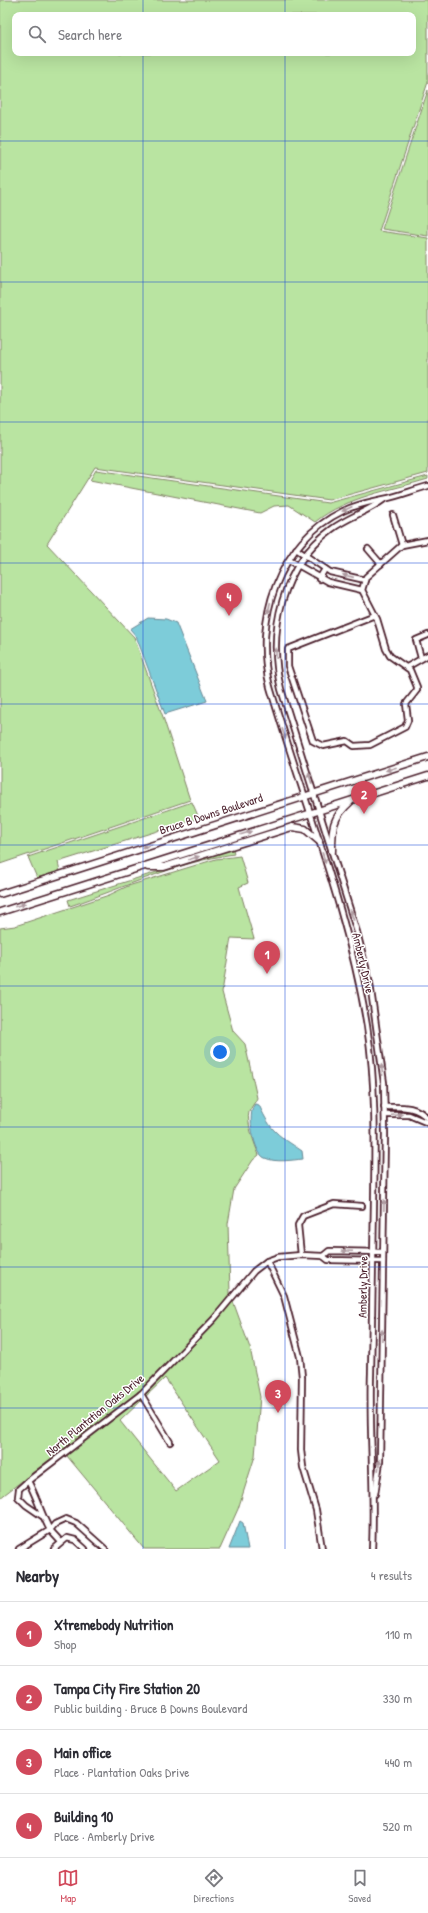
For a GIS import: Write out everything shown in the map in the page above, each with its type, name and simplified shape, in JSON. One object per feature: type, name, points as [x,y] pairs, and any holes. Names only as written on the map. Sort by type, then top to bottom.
[{"type":"main road","name":"Bruce B Downs Boulevard","points":[[0,894],[428,757]]},
{"type":"main road","points":[[0,912],[428,776]]},
{"type":"main road","points":[[332,850],[332,832],[336,819],[339,812],[352,800]]},
{"type":"main road","points":[[142,867],[164,867],[292,827],[305,829],[319,841]]},
{"type":"street","name":"Amberly Drive","points":[[372,1549],[373,1504],[370,1453],[370,1395],[374,1262],[375,1109],[367,1026],[347,935],[272,694],[264,658],[265,627],[270,602],[279,578],[296,549],[313,531],[333,517],[355,506],[428,486]]},
{"type":"street","name":"Amberly Drive","points":[[373,1504],[380,1462],[385,1115],[384,1083],[370,983],[357,932],[281,689],[276,661],[276,633],[280,607],[288,585],[298,566],[306,556],[332,529],[384,499]]},
{"type":"street","points":[[393,516],[402,546]]},
{"type":"street","points":[[375,615],[288,649],[288,666],[314,741],[323,746],[347,741],[354,746],[370,746],[405,727],[408,720],[406,704],[417,690],[417,687],[410,670],[390,656],[386,649],[375,615],[362,590],[365,580],[402,546],[428,540]]},
{"type":"street","points":[[296,549],[325,569],[365,580]]},
{"type":"street","points":[[368,549],[381,564]]},
{"type":"street","points":[[289,560],[319,579],[362,590]]},
{"type":"street","points":[[319,579],[325,569]]},
{"type":"street","points":[[421,658],[416,640],[428,635]]},
{"type":"street","points":[[407,667],[428,655]]},
{"type":"street","points":[[375,1109],[410,1107],[421,1112],[428,1119]]},
{"type":"street","points":[[409,1115],[410,1107]]},
{"type":"street","points":[[385,1115],[409,1115],[428,1123]]},
{"type":"street","points":[[301,1255],[298,1225],[302,1216],[334,1204],[362,1206]]},
{"type":"street","points":[[323,1256],[329,1251],[383,1252]]},
{"type":"street","points":[[322,1549],[316,1510],[303,1467],[301,1450],[302,1377],[300,1357],[284,1296],[267,1261],[278,1256],[301,1255],[323,1256],[328,1260],[383,1261]]},
{"type":"street","name":"North Plantation Oaks Drive","points":[[28,1481],[141,1394],[214,1319],[245,1280],[267,1261]]},
{"type":"street","points":[[141,1394],[170,1442]]},
{"type":"street","points":[[42,1516],[26,1505],[18,1497],[19,1489],[28,1481],[37,1498],[42,1516],[50,1530],[61,1542]]},
{"type":"street","points":[[19,1549],[50,1530],[55,1524],[66,1519],[76,1523],[105,1549]]},
{"type":"street","points":[[54,1549],[66,1538],[75,1540],[85,1549]]},
{"type":"green space","points":[[0,0],[428,0],[428,82],[379,231],[428,238],[428,473],[329,500],[95,467],[47,544],[134,637],[163,717],[190,800],[0,864]]},
{"type":"green space","points":[[428,90],[428,236],[382,229]]},
{"type":"green space","points":[[96,470],[328,503],[428,476],[428,479],[355,500],[328,513],[315,522],[289,505],[274,506],[260,513],[90,480]]},
{"type":"green space","points":[[192,802],[199,818],[58,862],[60,871],[37,878],[28,857]]},
{"type":"green space","points":[[233,848],[234,854],[171,869],[70,906],[68,900]]},
{"type":"green space","points":[[240,856],[248,883],[239,887],[254,939],[231,938],[222,992],[233,1031],[245,1044],[257,1098],[248,1116],[251,1134],[259,1155],[253,1160],[234,1189],[228,1224],[230,1293],[250,1348],[260,1397],[255,1456],[238,1509],[220,1549],[144,1549],[62,1450],[0,1498],[0,928],[15,926],[109,895],[128,886],[216,859]],"holes":[[[165,1378],[220,1460],[176,1491],[120,1421]]]},
{"type":"water","points":[[148,618],[166,619],[176,623],[207,701],[165,714],[136,636],[130,629]]},
{"type":"water","points":[[255,1104],[259,1105],[268,1122],[276,1132],[302,1151],[303,1159],[284,1161],[269,1160],[261,1155],[252,1133],[251,1116],[252,1109]]},
{"type":"water","points":[[240,1521],[243,1523],[248,1549],[229,1549]]},
{"type":"place","name":"Building 10","points":[[229,616]]},
{"type":"place","name":"Tampa City Fire Station 20","points":[[364,814]]},
{"type":"place","name":"Xtremebody Nutrition","points":[[267,974]]},
{"type":"place","name":"Main office","points":[[278,1413]]}]
